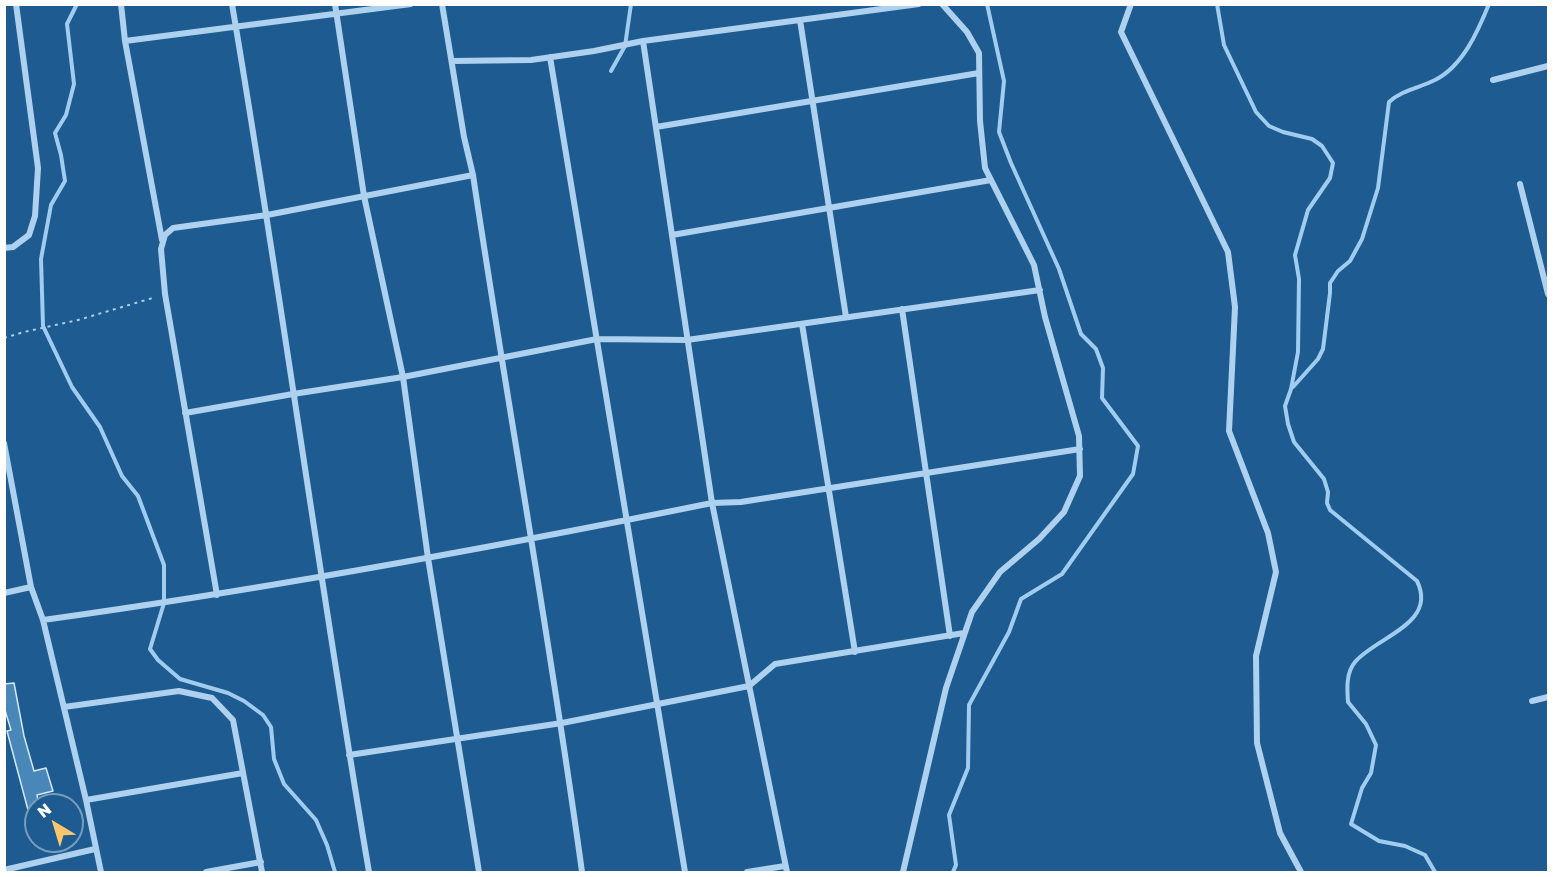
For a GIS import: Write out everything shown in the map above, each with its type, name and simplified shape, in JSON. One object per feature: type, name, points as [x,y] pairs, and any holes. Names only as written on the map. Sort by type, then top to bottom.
[{"type":"street","points":[[4,248],[13,247],[29,235],[35,216],[38,168],[16,4]]},
{"type":"street","points":[[121,4],[125,41],[162,242]]},
{"type":"street","points":[[232,4],[369,873]]},
{"type":"street","points":[[335,4],[364,196],[404,377],[429,558],[479,873]]},
{"type":"street","points":[[125,41],[411,4]]},
{"type":"street","points":[[442,4],[562,723],[582,873]]},
{"type":"street","points":[[452,61],[531,60],[643,42],[919,4]]},
{"type":"street","points":[[903,873],[946,688],[972,612],[1000,572],[1040,539],[1064,512],[1080,476],[1079,436],[1045,316],[1034,264],[986,168],[980,121],[979,53],[967,32],[942,4]]},
{"type":"street","points":[[1131,4],[1121,32],[1228,252],[1235,307],[1229,431],[1268,533],[1276,572],[1256,656],[1257,743],[1280,833],[1301,873]]},
{"type":"street","points":[[800,21],[846,317]]},
{"type":"street","points":[[643,42],[712,503],[786,869],[747,873]]},
{"type":"street","points":[[550,57],[685,873]]},
{"type":"street","points":[[1493,80],[1548,66]]},
{"type":"street","points":[[656,127],[979,73]]},
{"type":"street","points":[[217,595],[165,294],[160,249],[165,235],[173,228],[267,215],[472,175]]},
{"type":"street","points":[[672,235],[992,180]]},
{"type":"street","points":[[1520,184],[1545,269],[1548,294]]},
{"type":"street","points":[[185,413],[404,377],[597,339],[687,340],[1040,290]]},
{"type":"street","points":[[902,309],[950,636]]},
{"type":"street","points":[[802,324],[855,651]]},
{"type":"street","points":[[4,442],[31,587],[43,620],[101,873]]},
{"type":"street","points":[[43,620],[322,577],[530,540],[712,503],[741,502],[1080,449]]},
{"type":"street","points":[[4,593],[31,587]]},
{"type":"street","points":[[349,755],[562,723],[749,686],[775,664],[964,633]]},
{"type":"street","points":[[64,707],[179,691],[212,698],[233,720],[262,873]]},
{"type":"street","points":[[1532,701],[1548,697]]},
{"type":"street","points":[[86,800],[243,773]]},
{"type":"street","points":[[4,870],[95,849]]},
{"type":"street","points":[[206,873],[261,862]]},
{"type":"path","points":[[4,338],[78,320],[165,294]]},
{"type":"building","points":[[14,683],[24,736],[34,771],[46,768],[53,791],[24,793],[24,795],[7,731],[11,730],[4,707],[4,684]]},
{"type":"waterway","points":[[77,4],[67,24],[74,84],[66,115],[55,133],[65,181],[51,205],[41,259],[43,326],[72,387],[100,427],[122,476],[138,496],[164,565],[164,603],[150,649],[158,660],[180,679],[228,693],[263,715],[271,727],[274,759],[284,784],[316,820],[335,872]]},
{"type":"waterway","points":[[611,71],[625,46],[631,4]]},
{"type":"waterway","points":[[953,872],[956,865],[949,815],[968,768],[969,705],[1009,632],[1021,599],[1062,574],[1133,474],[1138,446],[1102,398],[1103,368],[1096,349],[1081,334],[1059,269],[999,132],[1004,81],[987,4]]},
{"type":"waterway","points":[[1217,4],[1224,45],[1256,112],[1269,126],[1312,139],[1322,146],[1333,163],[1330,178],[1308,210],[1295,255],[1299,279],[1298,352],[1291,389],[1285,406],[1294,442],[1324,479],[1330,510],[1417,581],[1421,596],[1419,608],[1412,619],[1355,662],[1349,676],[1348,702],[1366,724],[1376,745],[1371,773],[1362,788],[1351,824],[1379,841],[1405,846],[1425,855],[1435,872]]},
{"type":"waterway","points":[[1293,387],[1318,359],[1323,349],[1330,283],[1338,271],[1350,261],[1362,239],[1378,188],[1389,102],[1405,92],[1435,80],[1454,66],[1468,47],[1489,4]]}]
